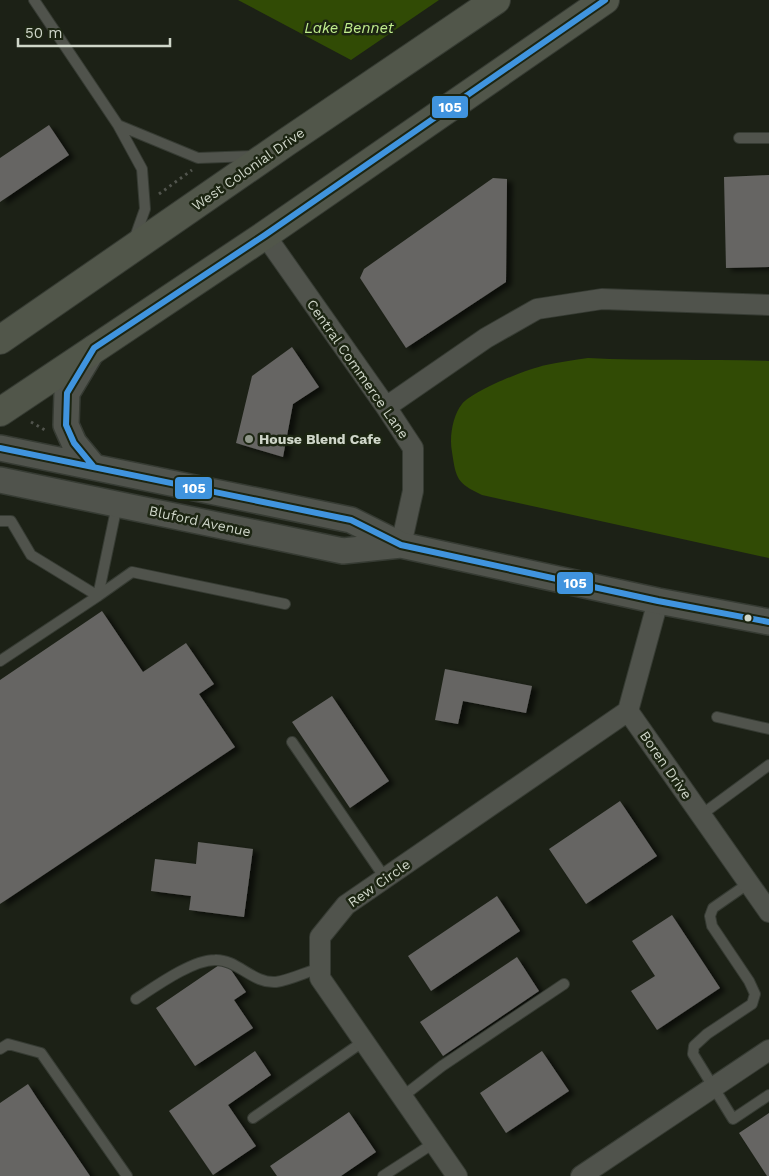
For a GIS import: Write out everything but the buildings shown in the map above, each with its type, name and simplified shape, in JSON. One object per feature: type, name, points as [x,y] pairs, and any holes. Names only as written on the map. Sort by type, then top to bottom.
[{"type":"highway","name":"West Colonial Drive","points":[[0,340],[496,0]]},
{"type":"highway","points":[[0,412],[265,234],[605,0]]},
{"type":"street","name":"Central Commerce Lane","points":[[265,234],[413,448],[414,491],[401,546]]},
{"type":"street","points":[[386,407],[486,338],[537,309],[602,299],[769,305]]},
{"type":"street","points":[[93,466],[74,443],[66,425],[67,393],[94,348]]},
{"type":"street","name":"Bluford Avenue","points":[[0,448],[351,520],[401,546],[658,601],[769,622]]},
{"type":"street","name":"Bluford Avenue","points":[[0,480],[343,551],[401,546]]},
{"type":"street","points":[[628,711],[658,601]]},
{"type":"street","name":"Boren Drive","points":[[628,711],[769,912]]},
{"type":"street","name":"Rew Circle","points":[[457,1176],[320,978],[320,937],[346,905],[628,711]]},
{"type":"street","points":[[581,1176],[769,1050]]},
{"type":"lane","points":[[34,0],[118,125],[142,170],[146,209],[130,250]]},
{"type":"lane","points":[[118,125],[198,158],[252,157],[285,144]]},
{"type":"lane","points":[[739,138],[769,138]]},
{"type":"lane","points":[[98,596],[118,504]]},
{"type":"lane","points":[[0,521],[11,521],[30,555],[98,596]]},
{"type":"lane","points":[[0,661],[132,572],[284,604]]},
{"type":"lane","points":[[717,717],[769,729]]},
{"type":"lane","points":[[292,742],[385,878]]},
{"type":"lane","points":[[701,815],[769,765]]},
{"type":"lane","points":[[749,883],[713,908],[710,916],[712,926],[749,981],[755,994],[752,1004],[707,1034],[694,1046],[693,1054],[733,1118],[769,1095]]},
{"type":"lane","points":[[136,999],[165,980],[201,962],[213,960],[228,962],[255,977],[275,982],[320,968]]},
{"type":"lane","points":[[402,1097],[442,1066],[564,984]]},
{"type":"lane","points":[[253,1118],[364,1041]]},
{"type":"lane","points":[[0,1049],[8,1044],[41,1053],[127,1176]]},
{"type":"lane","points":[[383,1176],[434,1143]]},
{"type":"path","points":[[158,194],[197,168]]},
{"type":"path","points":[[31,422],[46,430],[40,434]]},
{"type":"water","name":"Lake Bennet","points":[[238,0],[439,0],[351,60]]},
{"type":"water","points":[[588,358],[769,361],[769,558],[482,495],[467,487],[459,479],[451,446],[452,426],[459,409],[468,398],[501,381],[537,367]]},
{"type":"transit line","name":"105","points":[[93,466],[74,443],[66,425],[67,393],[94,348],[265,235],[605,0]]},
{"type":"transit line","name":"105","points":[[0,448],[351,520],[401,545],[658,601],[769,622]]},
{"type":"place","name":"House Blend Cafe","points":[[249,439]]}]
